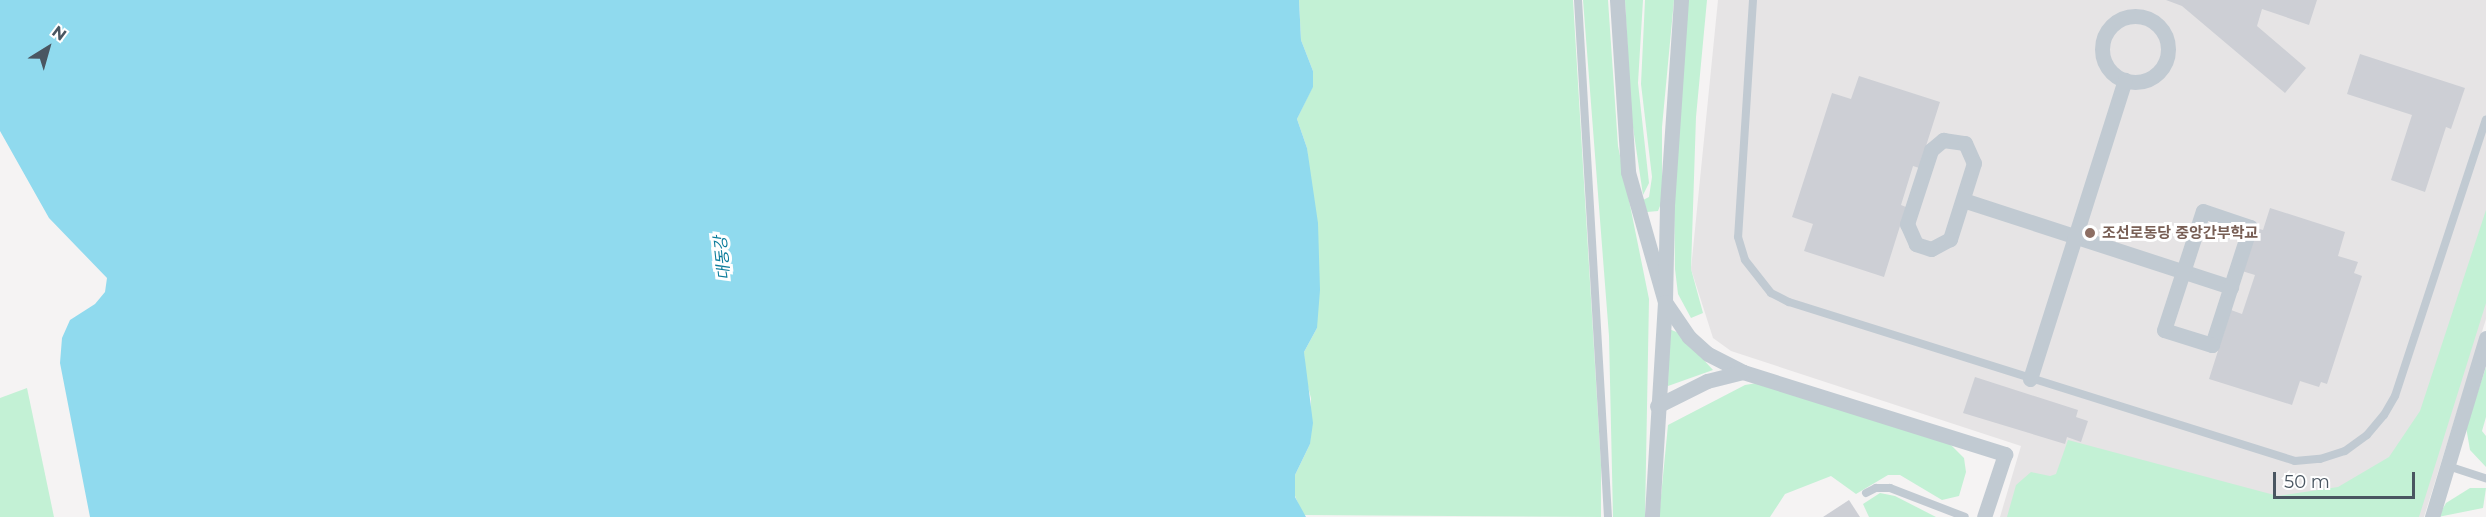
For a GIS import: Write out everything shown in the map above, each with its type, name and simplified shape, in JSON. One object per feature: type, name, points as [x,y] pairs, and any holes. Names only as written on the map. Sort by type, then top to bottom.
[{"type":"street","points":[[1617,0],[1628,172],[1665,302],[1695,342],[1743,372],[2005,454],[1984,517]]},
{"type":"street","points":[[1652,517],[1665,302],[1667,206],[1681,0]]},
{"type":"street","points":[[2147,11],[2167,41],[2165,63],[2150,78],[2125,80],[2110,71],[2104,62],[2103,41],[2115,23],[2147,11]]},
{"type":"street","points":[[2030,379],[2125,80]]},
{"type":"street","points":[[1943,140],[1965,143],[1973,155],[1963,200],[1945,244],[1923,248],[1911,239],[1907,224],[1931,150],[1943,140]]},
{"type":"street","points":[[1963,200],[2231,287]]},
{"type":"street","points":[[2203,211],[2250,227],[2231,287],[2212,345],[2164,330],[2203,211]]},
{"type":"street","points":[[2432,517],[2486,338]]},
{"type":"street","points":[[1657,406],[1707,381],[1743,372]]},
{"type":"lane","points":[[1578,0],[1608,517]]},
{"type":"lane","points":[[1753,0],[1738,237],[1745,260],[1756,279],[1771,293],[1789,302],[2295,461],[2320,459],[2345,451],[2367,435],[2395,396],[2486,120]]},
{"type":"lane","points":[[2448,466],[2486,478]]},
{"type":"lane","points":[[1866,493],[1876,488],[1890,488],[1965,517]]},
{"type":"shaded area","name":"조선로동당 중앙간부학교","points":[[1718,0],[2486,0],[2486,319],[2424,517],[2000,517],[2021,446],[1731,351],[1713,338],[1691,269]]},
{"type":"green space","points":[[1299,0],[1573,0],[1601,465],[1601,517],[1303,515],[1295,496],[1295,475],[1310,444],[1311,398],[1305,376],[1304,352],[1317,328],[1307,148],[1297,119],[1313,86],[1313,71],[1301,40]]},
{"type":"green space","points":[[1583,0],[1608,0],[1618,146],[1649,299],[1645,517],[1613,517],[1609,336]]},
{"type":"green space","points":[[1625,0],[1643,0],[1638,83],[1649,183],[1643,195],[1631,114]]},
{"type":"green space","points":[[1645,0],[1674,0],[1662,127],[1662,201],[1658,211],[1647,212],[1643,200],[1649,197],[1652,177],[1641,84]]},
{"type":"green space","points":[[1687,0],[1707,0],[1696,117],[1691,269],[1703,313],[1691,318],[1678,294],[1675,269],[1674,198]]},
{"type":"green space","points":[[2486,210],[2486,303],[2419,517],[2007,517],[2016,485],[2031,472],[2050,476],[2056,474],[2068,440],[2278,496],[2338,487],[2389,457],[2420,411]]},
{"type":"green space","points":[[1669,329],[1679,333],[1713,370],[1668,386]]},
{"type":"green space","points":[[2486,367],[2486,417],[2482,431],[2486,436],[2486,467],[2470,450],[2466,427]]},
{"type":"green space","points":[[1757,383],[1949,443],[1964,458],[1966,472],[1959,496],[1942,500],[1900,475],[1888,475],[1856,494],[1831,476],[1785,494],[1770,517],[1659,517],[1668,425],[1745,385]]},
{"type":"green space","points":[[27,388],[54,517],[0,517],[0,398]]},
{"type":"green space","points":[[2470,488],[2486,488],[2483,508],[2438,517],[2446,503]]},
{"type":"green space","points":[[1880,493],[1895,496],[1936,517],[1869,517],[1863,504]]},
{"type":"water","name":"대동강","points":[[0,0],[1299,0],[1301,40],[1313,71],[1313,87],[1297,119],[1307,148],[1318,223],[1320,290],[1317,328],[1304,352],[1313,423],[1310,444],[1295,475],[1295,497],[1306,517],[90,517],[60,363],[62,338],[70,320],[95,304],[105,292],[107,278],[49,218],[0,131]]},
{"type":"building","points":[[2166,0],[2317,0],[2309,25],[2262,9],[2257,26],[2306,68],[2285,93],[2182,6]]},
{"type":"building","points":[[2360,54],[2465,88],[2451,129],[2446,127],[2425,192],[2391,180],[2412,115],[2347,94]]},
{"type":"building","points":[[1859,76],[1940,102],[1919,168],[1913,166],[1901,205],[1906,207],[1884,277],[1804,251],[1813,224],[1792,217],[1832,93],[1851,99]]},
{"type":"building","points":[[2270,208],[2345,232],[2338,256],[2358,262],[2354,273],[2362,276],[2327,384],[2321,382],[2319,387],[2300,381],[2292,405],[2209,379],[2231,310],[2242,314],[2255,275],[2242,271],[2256,228],[2263,230]]},
{"type":"building","points":[[1975,377],[2078,410],[2076,417],[2088,421],[2081,442],[2067,437],[2065,444],[1963,413]]},
{"type":"building","points":[[1849,500],[1860,517],[1823,517]]},
{"type":"place","name":"조선로동당 중앙간부학교","points":[[2090,233]]}]
